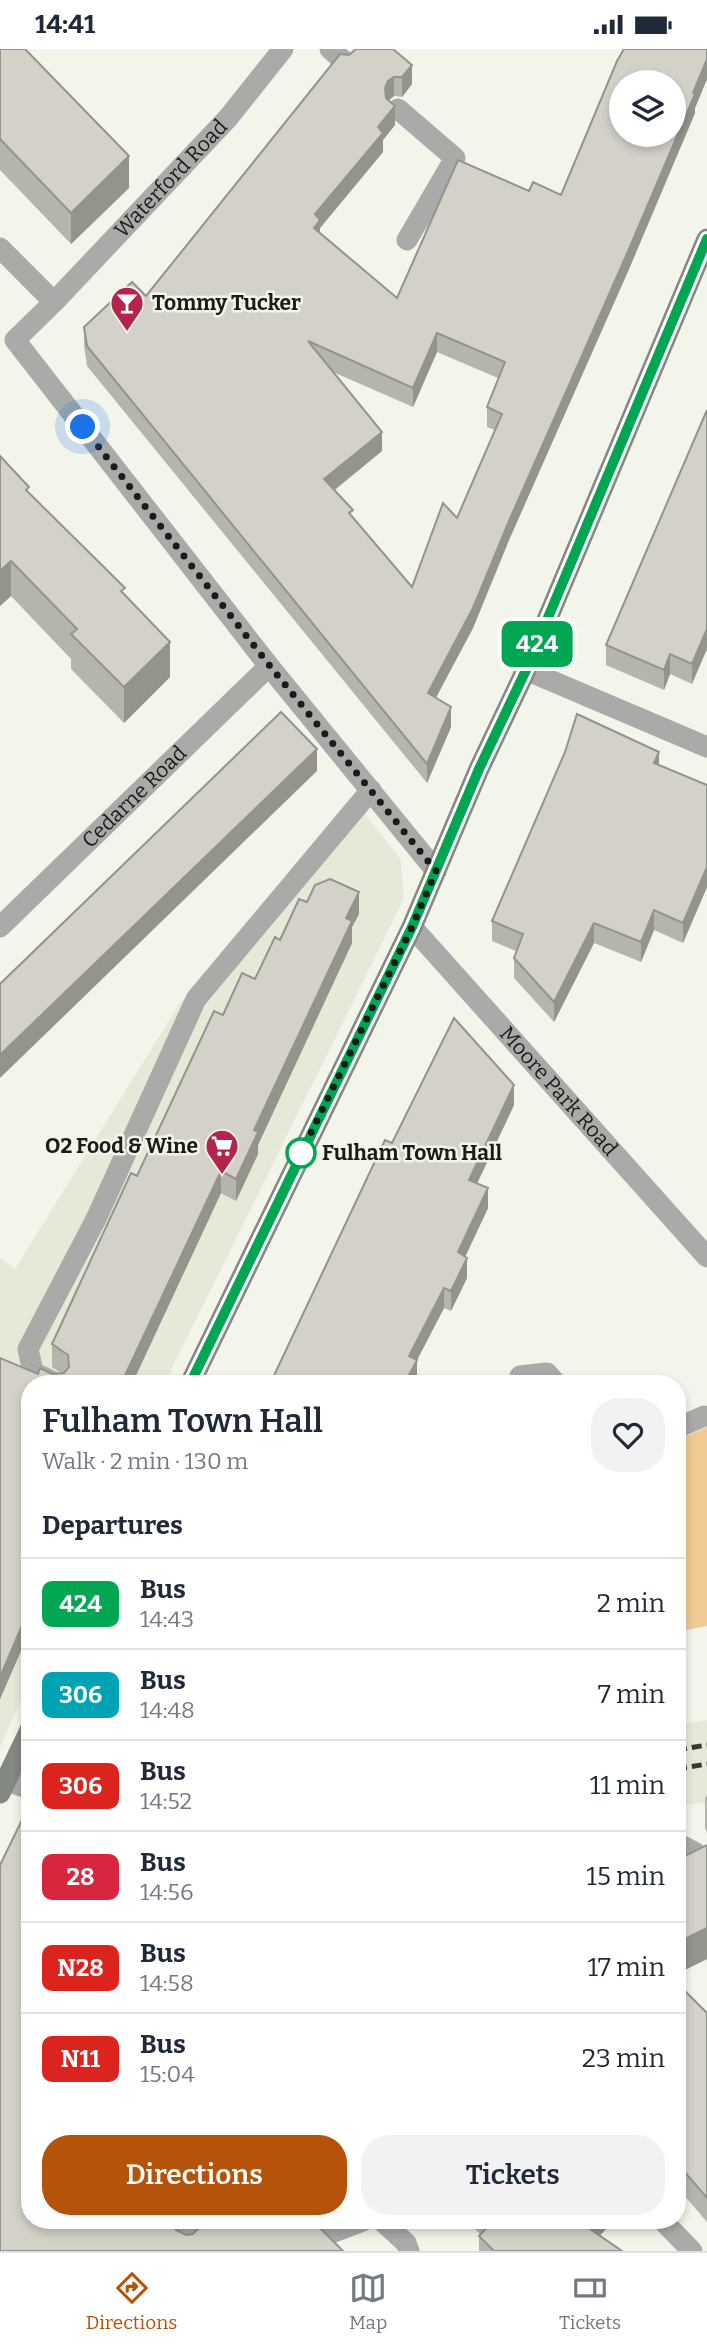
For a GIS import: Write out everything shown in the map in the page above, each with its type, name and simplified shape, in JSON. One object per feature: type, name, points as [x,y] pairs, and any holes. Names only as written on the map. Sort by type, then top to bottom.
[{"type":"main road","points":[[194,1375],[412,927],[479,769],[526,670],[707,240]]},
{"type":"main road","points":[[3,1787],[21,1749]]},
{"type":"street","name":"Waterford Road","points":[[54,302],[228,118],[283,49]]},
{"type":"street","points":[[398,109],[455,158],[407,240]]},
{"type":"street","points":[[0,248],[54,302],[7,347],[436,871]]},
{"type":"street","name":"Cedarne Road","points":[[0,927],[270,666]]},
{"type":"street","points":[[526,670],[707,747]]},
{"type":"street","points":[[40,1375],[33,1371],[28,1349],[96,1219],[196,999],[370,790]]},
{"type":"street","name":"Moore Park Road","points":[[412,927],[707,1257]]},
{"type":"street","points":[[520,1375],[549,1375]]},
{"type":"street","points":[[686,1424],[704,1416]]},
{"type":"street","points":[[3,1787],[21,1788]]},
{"type":"street","points":[[187,2229],[187,2251]]},
{"type":"street","points":[[323,2229],[329,2234],[342,2229]]},
{"type":"street","points":[[391,2229],[406,2243],[409,2251]]},
{"type":"street","points":[[671,2229],[692,2251]]},
{"type":"shaded area","points":[[352,797],[401,860],[404,899],[168,1375],[21,1375],[21,1700],[0,1747],[0,1258],[15,1269],[178,1006]]},
{"type":"shaded area","points":[[707,1427],[707,1626],[686,1630],[686,1436]]},
{"type":"shaded area","points":[[707,1720],[707,1802],[686,1806],[686,1724]]},
{"type":"building","points":[[0,49],[25,49],[129,156],[71,213],[0,139]]},
{"type":"building","points":[[356,49],[393,49],[412,65],[402,77],[394,77],[388,81],[385,88],[386,98],[395,106],[378,127],[383,133],[315,214],[320,220],[314,228],[397,298],[458,160],[529,191],[533,182],[561,195],[609,80],[609,147],[672,147],[473,608],[428,693],[451,707],[427,764],[87,346],[84,327],[132,282],[146,296],[340,54],[349,55]],"holes":[[[437,333],[505,362],[487,407],[502,414],[457,518],[443,503],[412,587],[349,513],[353,510],[324,479],[382,432],[308,341],[413,388]]]},
{"type":"building","points":[[624,49],[707,49],[707,59],[693,93],[695,94],[686,115],[686,70],[613,70]]},
{"type":"building","points":[[707,410],[707,629],[692,664],[670,654],[664,670],[606,645]]},
{"type":"building","points":[[0,456],[29,487],[26,490],[125,588],[121,591],[170,642],[124,687],[71,634],[77,629],[11,561],[0,571]]},
{"type":"building","points":[[281,712],[317,749],[0,1055],[0,984]]},
{"type":"building","points":[[577,714],[659,752],[654,763],[707,785],[707,867],[683,923],[654,910],[641,942],[594,923],[554,1002],[514,958],[523,934],[492,921],[565,752]]},
{"type":"building","points":[[330,879],[359,892],[346,918],[352,921],[254,1130],[258,1132],[236,1179],[221,1171],[125,1375],[21,1375],[21,1628],[0,1677],[0,1358],[38,1374],[40,1368],[52,1374],[64,1373],[69,1367],[68,1355],[52,1344],[131,1173],[137,1176],[214,1011],[223,1015],[242,973],[255,979],[275,937],[280,940],[299,899],[307,902],[315,885]]},
{"type":"building","points":[[454,1018],[514,1085],[469,1180],[488,1188],[458,1252],[467,1258],[451,1291],[444,1288],[409,1356],[417,1360],[409,1375],[274,1375],[385,1140],[392,1143]]},
{"type":"building","points":[[21,1822],[21,2229],[176,2229],[186,2235],[193,2234],[198,2229],[321,2229],[343,2251],[0,2251],[0,1865]]},
{"type":"building","points":[[707,1845],[707,1928],[686,1938],[686,1856]]},
{"type":"building","points":[[686,1992],[707,2013],[707,2198],[686,2174]]},
{"type":"building","points":[[486,2229],[590,2229],[622,2251],[494,2251],[479,2236]]},
{"type":"railway","points":[[686,1748],[707,1745]]},
{"type":"railway","points":[[686,1768],[707,1764]]},
{"type":"bus line","name":"424","points":[[194,1375],[412,927],[479,769],[526,670],[707,239]]},
{"type":"place","name":"Tommy Tucker","points":[[127,333]]},
{"type":"place","name":"Fulham Town Hall","points":[[301,1153]]},
{"type":"place","name":"O2 Food & Wine","points":[[222,1176]]},
{"type":"route","points":[[83,427],[270,666],[436,871],[412,927],[301,1153]]}]
